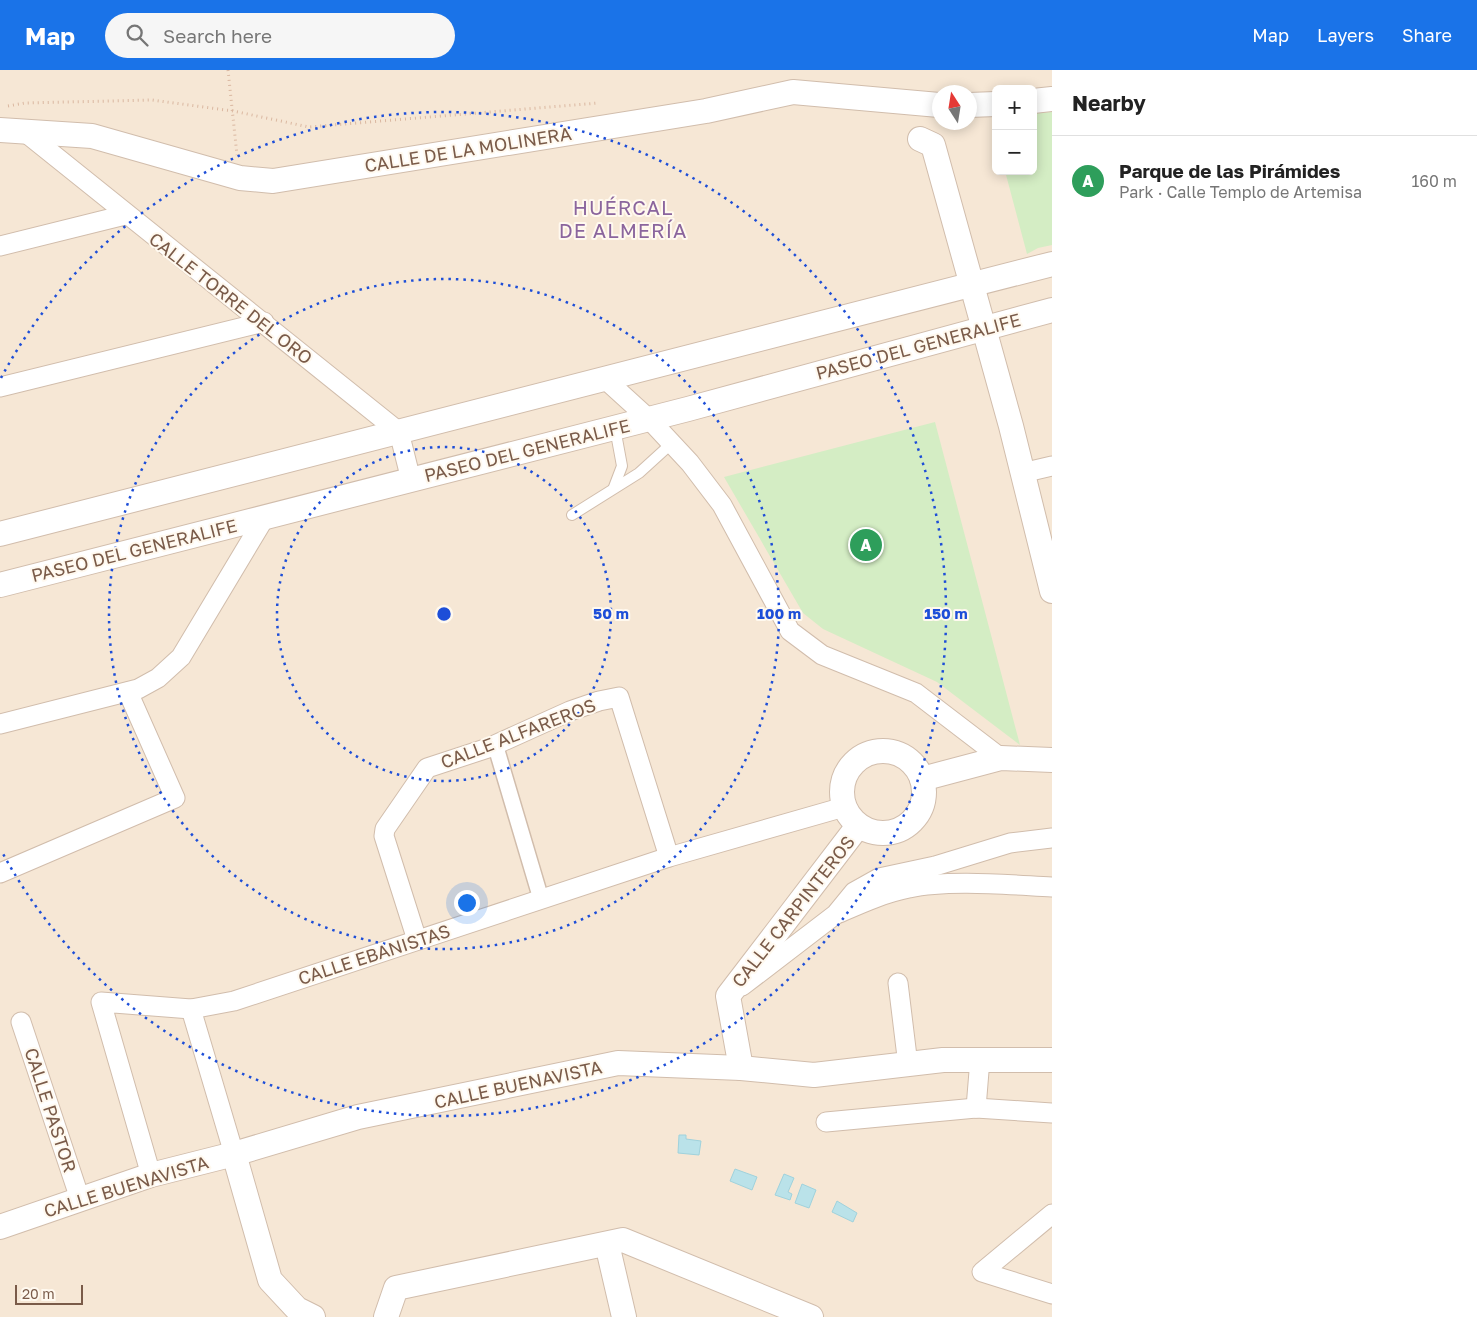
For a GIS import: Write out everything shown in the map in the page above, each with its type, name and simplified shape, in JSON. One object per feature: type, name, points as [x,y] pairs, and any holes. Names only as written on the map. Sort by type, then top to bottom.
[{"type":"street","name":"CALLE DE LA MOLINERA","points":[[0,130],[92,136],[240,178],[273,181],[706,111],[793,92],[932,103]]},
{"type":"street","points":[[1037,101],[1052,100]]},
{"type":"street","points":[[977,105],[992,104]]},
{"type":"street","name":"CALLE TORRE DEL ORO","points":[[25,132],[125,215],[264,322],[399,432]]},
{"type":"street","points":[[920,140],[933,145],[984,328],[1052,591]]},
{"type":"street","points":[[0,246],[125,215]]},
{"type":"street","points":[[0,534],[1052,264]]},
{"type":"street","name":"PASEO DEL GENERALIFE","points":[[0,585],[615,428],[1052,310]]},
{"type":"street","points":[[0,387],[264,322]]},
{"type":"street","points":[[605,379],[672,443],[722,505],[790,631],[822,655],[916,693],[1001,758]]},
{"type":"street","points":[[399,432],[411,480]]},
{"type":"street","points":[[1022,473],[1052,466]]},
{"type":"street","points":[[0,724],[128,692],[138,689],[158,678],[181,657],[265,517]]},
{"type":"street","points":[[0,873],[175,798],[128,692]]},
{"type":"street","name":"CALLE ALFAREROS","points":[[417,940],[384,836],[385,829],[427,768],[495,744],[570,711],[600,701],[619,697],[669,857]]},
{"type":"street","points":[[495,744],[541,899]]},
{"type":"street","points":[[885,750],[901,755],[914,765],[922,780],[924,796],[919,813],[907,826],[892,833],[874,833],[858,826],[844,807],[841,791],[845,775],[855,762],[869,753],[885,750]]},
{"type":"street","points":[[922,780],[1001,758],[1052,760]]},
{"type":"street","name":"CALLE EBANISTAS","points":[[151,1176],[101,1002],[192,1009],[234,1001],[669,857],[844,807]]},
{"type":"street","name":"CALLE CARPINTEROS","points":[[728,996],[858,826]]},
{"type":"street","points":[[836,914],[854,892],[879,878],[934,866],[1010,843],[1052,838]]},
{"type":"street","points":[[741,1068],[728,996],[836,914],[871,898],[910,887],[956,884],[1052,887]]},
{"type":"street","points":[[898,983],[908,1065]]},
{"type":"street","points":[[192,1009],[270,1280],[297,1309],[313,1317]]},
{"type":"street","name":"CALLE PASTOR","points":[[21,1022],[80,1199]]},
{"type":"street","points":[[976,1108],[980,1059]]},
{"type":"street","name":"CALLE BUENAVISTA","points":[[0,1227],[151,1176],[234,1154],[358,1117],[618,1063],[741,1068],[814,1075],[943,1060],[1052,1060]]},
{"type":"street","points":[[826,1122],[976,1108],[1052,1113]]},
{"type":"street","points":[[1052,1214],[982,1272],[1052,1294]]},
{"type":"street","points":[[386,1317],[396,1288],[624,1240],[811,1317]]},
{"type":"street","points":[[607,1244],[624,1317]]},
{"type":"lane","points":[[614,488],[622,466],[615,428]]},
{"type":"lane","points":[[572,515],[639,473],[672,443]]},
{"type":"path","points":[[228,70],[240,178]]},
{"type":"path","points":[[0,107],[25,103],[152,100],[233,111],[309,127],[605,103]]},
{"type":"shaded area","points":[[0,70],[1052,70],[1052,1317],[0,1317]]},
{"type":"green space","points":[[1052,112],[1052,245],[1038,248],[1027,254],[1006,175],[1037,175],[1037,113]]},
{"type":"green space","points":[[935,422],[1020,745],[937,682],[823,629],[803,613],[724,477]]},
{"type":"water","points":[[679,1135],[686,1135],[686,1139],[701,1141],[699,1155],[678,1153]]},
{"type":"water","points":[[735,1169],[757,1177],[752,1190],[730,1181]]},
{"type":"water","points":[[784,1174],[794,1178],[788,1192],[792,1194],[790,1200],[775,1195]]},
{"type":"water","points":[[802,1184],[816,1190],[809,1208],[795,1203]]},
{"type":"water","points":[[837,1201],[857,1213],[853,1222],[832,1212]]},
{"type":"place","name":"Parque de las Pirámides","points":[[866,545]]},
{"type":"district","name":"HUÉRCAL DE ALMERÍA","points":[[623,218]]}]
